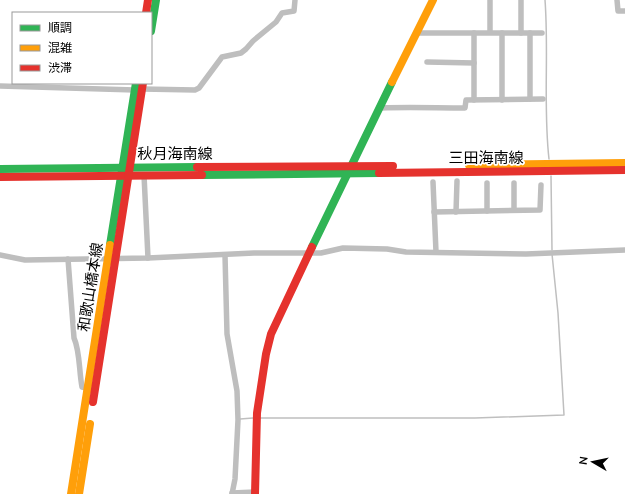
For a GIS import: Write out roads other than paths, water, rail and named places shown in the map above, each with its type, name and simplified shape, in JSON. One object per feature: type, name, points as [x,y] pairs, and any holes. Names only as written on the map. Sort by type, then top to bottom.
[{"type":"main road","points":[[146,12],[148,0]]},
{"type":"main road","points":[[152,25],[156,0]]},
{"type":"main road","points":[[255,493],[256,410],[264,358],[272,334],[349,170],[381,108],[433,0]]},
{"type":"main road","name":"和歌山橋本線","points":[[79,494],[92,390],[139,86]]},
{"type":"main road","name":"三田海南線","points":[[349,170],[625,163]]},
{"type":"main road","name":"秋月海南線","points":[[0,169],[126,167],[349,170]]},
{"type":"main road","name":"秋月海南線","points":[[0,177],[125,176],[349,170]]},
{"type":"main road","name":"三田海南線","points":[[349,170],[625,170]]},
{"type":"main road","name":"和歌山橋本線","points":[[71,494],[92,390]]},
{"type":"street","points":[[0,86],[139,86],[195,90],[199,88],[222,57],[241,53],[252,41],[276,22],[282,13],[294,12],[295,0]]},
{"type":"street","points":[[490,0],[490,32]]},
{"type":"street","points":[[521,0],[521,33]]},
{"type":"street","points":[[617,0],[618,11],[625,11]]},
{"type":"street","points":[[417,33],[542,33]]},
{"type":"street","points":[[474,33],[474,100]]},
{"type":"street","points":[[502,33],[502,100]]},
{"type":"street","points":[[530,33],[530,99]]},
{"type":"street","points":[[426,62],[474,62]]},
{"type":"street","points":[[381,108],[426,106],[437,108],[465,108],[466,100],[543,99]]},
{"type":"street","points":[[144,175],[148,258]]},
{"type":"street","points":[[433,182],[436,252]]},
{"type":"street","points":[[456,212],[457,182]]},
{"type":"street","points":[[487,182],[487,211]]},
{"type":"street","points":[[514,183],[514,210]]},
{"type":"street","points":[[434,212],[540,210],[541,185]]},
{"type":"street","points":[[0,254],[25,260],[148,258],[310,252],[321,253],[343,248],[406,252],[526,254],[625,250]]},
{"type":"street","points":[[225,255],[227,334],[237,391],[235,478],[232,493],[255,493]]},
{"type":"street","points":[[68,259],[74,338],[77,345],[78,371],[82,387],[92,390]]},
{"type":"waterway","points":[[545,0],[546,120],[549,159]]},
{"type":"waterway","points":[[551,176],[552,250]]},
{"type":"waterway","points":[[259,418],[475,418],[564,415],[558,313],[552,254]]},
{"type":"waterway","points":[[240,419],[253,418]]}]
